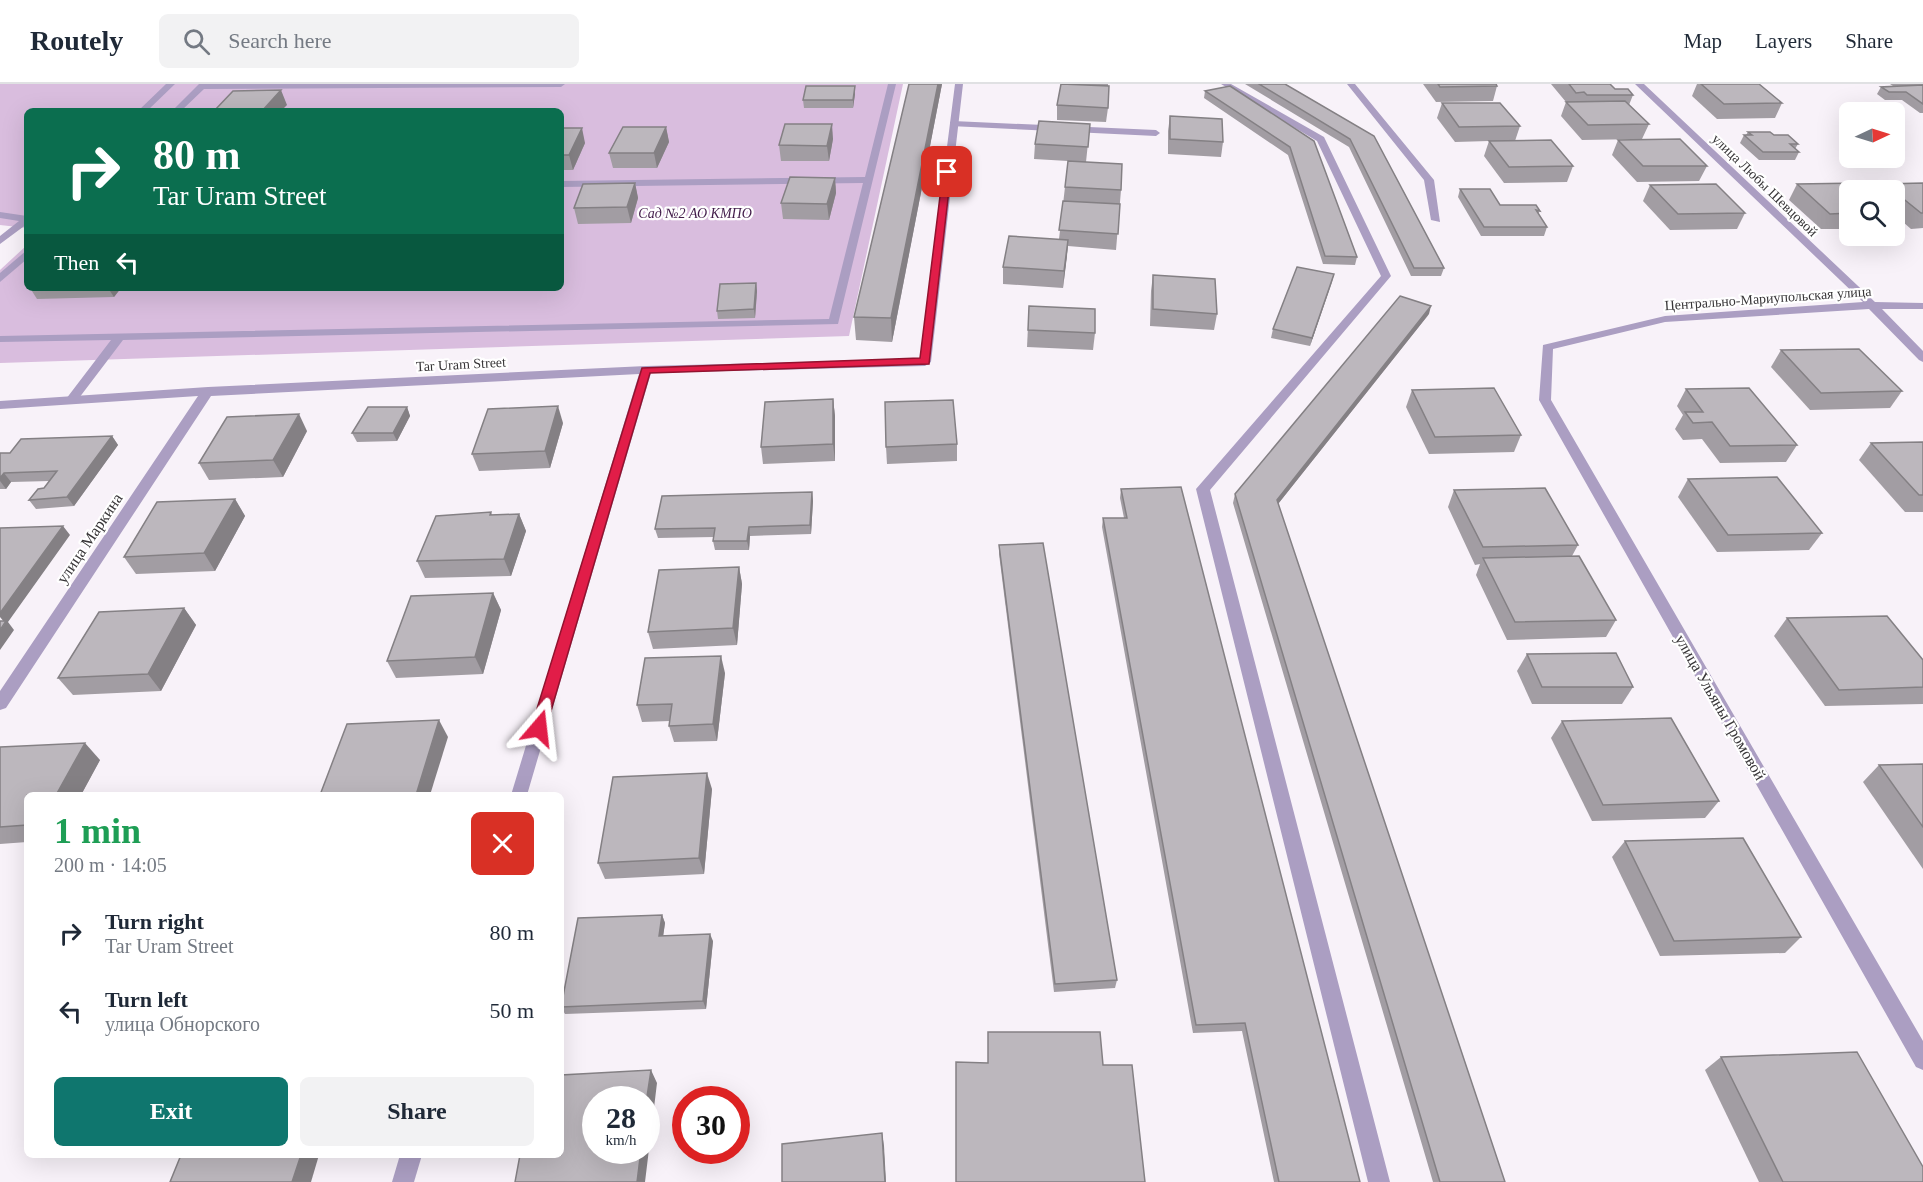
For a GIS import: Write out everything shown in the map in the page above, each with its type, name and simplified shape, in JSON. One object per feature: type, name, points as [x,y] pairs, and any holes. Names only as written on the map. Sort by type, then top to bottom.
[{"type":"street","points":[[145,108],[171,84]]},
{"type":"street","points":[[179,108],[203,85],[561,84]]},
{"type":"street","points":[[0,339],[834,322],[892,84]]},
{"type":"street","points":[[959,84],[953,124],[1156,133]]},
{"type":"street","points":[[1225,84],[1320,139],[1386,276],[1203,489],[1379,1182]]},
{"type":"street","points":[[1351,84],[1429,180],[1436,220]]},
{"type":"street","name":"улица Любы Шевцовой","points":[[1639,84],[1872,305],[1923,358]]},
{"type":"street","name":"Tar Uram Street","points":[[0,405],[208,391],[646,370],[925,362],[953,124]]},
{"type":"street","points":[[564,184],[869,180]]},
{"type":"street","points":[[0,215],[24,219]]},
{"type":"street","points":[[0,241],[24,221]]},
{"type":"street","points":[[0,279],[24,256]]},
{"type":"street","name":"Центрально-Мариупольская улица","points":[[1547,348],[1665,319],[1872,305],[1923,306]]},
{"type":"street","points":[[72,399],[119,337]]},
{"type":"street","name":"улица Ульяны Громовой","points":[[1547,348],[1545,400],[1923,1060]]},
{"type":"street","points":[[520,792],[646,370]]},
{"type":"street","name":"улица Маркина","points":[[0,704],[208,391]]},
{"type":"street","points":[[403,1182],[410,1158]]},
{"type":"green space","name":"Сад №2 АО КМПО","points":[[0,84],[903,84],[849,336],[0,363],[0,270],[24,248],[24,291],[564,291],[564,108],[24,108],[24,228],[0,225]]},
{"type":"building","points":[[909,84],[938,84],[891,318],[854,317]]},
{"type":"building","points":[[1061,84],[1109,86],[1108,108],[1057,105]]},
{"type":"building","points":[[1259,84],[1285,84],[1374,136],[1444,268],[1414,268],[1350,139]]},
{"type":"building","points":[[1438,84],[1496,84],[1497,86],[1440,87]]},
{"type":"building","points":[[1569,84],[1610,84],[1615,89],[1628,89],[1633,95],[1587,95],[1584,92],[1576,93]]},
{"type":"building","points":[[1701,84],[1759,84],[1782,103],[1724,104]]},
{"type":"building","points":[[1923,85],[1923,104],[1906,92],[1889,92],[1881,87]]},
{"type":"building","points":[[806,86],[855,86],[853,100],[803,100]]},
{"type":"building","points":[[1230,86],[1314,141],[1357,257],[1325,256],[1290,147],[1205,91]]},
{"type":"building","points":[[281,90],[265,108],[217,108],[233,91]]},
{"type":"building","points":[[1625,101],[1649,124],[1588,125],[1566,102]]},
{"type":"building","points":[[1442,103],[1500,103],[1520,126],[1459,127]]},
{"type":"building","points":[[1170,116],[1222,119],[1223,142],[1170,139]]},
{"type":"building","points":[[1039,121],[1090,124],[1088,147],[1035,144]]},
{"type":"building","points":[[785,124],[832,124],[827,146],[779,145]]},
{"type":"building","points":[[623,127],[666,127],[654,153],[609,153]]},
{"type":"building","points":[[564,128],[582,128],[569,155],[564,155]]},
{"type":"building","points":[[1748,132],[1788,135],[1798,144],[1790,144],[1799,152],[1763,152],[1744,135],[1752,135]]},
{"type":"building","points":[[1680,139],[1707,166],[1643,166],[1618,140]]},
{"type":"building","points":[[1551,140],[1573,166],[1509,167],[1489,141]]},
{"type":"building","points":[[1068,161],[1122,164],[1121,190],[1065,187]]},
{"type":"building","points":[[790,177],[835,178],[827,204],[781,203]]},
{"type":"building","points":[[635,183],[627,207],[574,208],[583,184]]},
{"type":"building","points":[[1839,183],[1839,214],[1830,214],[1797,184]]},
{"type":"building","points":[[1905,183],[1923,183],[1923,213],[1905,200]]},
{"type":"building","points":[[1716,184],[1745,213],[1678,214],[1650,185]]},
{"type":"building","points":[[1460,189],[1490,189],[1500,205],[1536,205],[1540,211],[1536,210],[1547,227],[1484,227]]},
{"type":"building","points":[[1063,201],[1120,204],[1118,234],[1059,230]]},
{"type":"building","points":[[1009,236],[1068,240],[1064,271],[1003,267]]},
{"type":"building","points":[[1297,267],[1334,274],[1312,338],[1273,329]]},
{"type":"building","points":[[1153,275],[1215,279],[1217,314],[1153,309]]},
{"type":"building","points":[[756,283],[754,309],[717,311],[720,284]]},
{"type":"building","points":[[1400,296],[1431,306],[1277,500],[1505,1182],[1440,1182],[1235,494]]},
{"type":"building","points":[[1029,306],[1095,309],[1095,333],[1028,330]]},
{"type":"building","points":[[1859,349],[1902,391],[1821,393],[1781,350]]},
{"type":"building","points":[[1494,388],[1521,435],[1435,437],[1412,390]]},
{"type":"building","points":[[1749,388],[1797,445],[1730,446],[1712,422],[1693,423],[1685,412],[1703,412],[1686,389]]},
{"type":"building","points":[[833,399],[833,444],[761,447],[765,402]]},
{"type":"building","points":[[953,400],[957,444],[886,447],[885,402]]},
{"type":"building","points":[[558,406],[545,451],[472,454],[488,409]]},
{"type":"building","points":[[368,407],[407,407],[393,433],[352,433]]},
{"type":"building","points":[[299,414],[273,460],[199,463],[227,417]]},
{"type":"building","points":[[112,436],[67,497],[29,500],[38,489],[44,488],[57,471],[4,473],[0,478],[0,453],[10,453],[21,439]]},
{"type":"building","points":[[1923,442],[1923,495],[1919,495],[1871,443]]},
{"type":"building","points":[[1777,477],[1822,533],[1728,535],[1688,479]]},
{"type":"building","points":[[1181,487],[1360,1182],[1279,1182],[1245,1023],[1196,1025],[1103,518],[1127,518],[1121,489]]},
{"type":"building","points":[[1545,488],[1578,545],[1483,547],[1454,490]]},
{"type":"building","points":[[812,492],[810,525],[749,527],[747,541],[713,541],[715,528],[655,529],[662,496]]},
{"type":"building","points":[[235,499],[204,553],[124,557],[157,502]]},
{"type":"building","points":[[491,512],[490,515],[519,514],[504,559],[417,561],[436,516]]},
{"type":"building","points":[[63,526],[0,613],[0,528]]},
{"type":"building","points":[[1043,543],[1117,980],[1055,984],[999,545]]},
{"type":"building","points":[[1579,556],[1616,620],[1515,622],[1483,558]]},
{"type":"building","points":[[739,567],[733,628],[648,632],[659,570]]},
{"type":"building","points":[[493,593],[475,657],[387,661],[411,596]]},
{"type":"building","points":[[184,608],[148,674],[58,678],[99,612]]},
{"type":"building","points":[[1887,616],[1923,660],[1923,687],[1839,690],[1787,618]]},
{"type":"building","points":[[0,621],[6,621],[0,630]]},
{"type":"building","points":[[1616,653],[1633,687],[1542,687],[1527,654]]},
{"type":"building","points":[[721,656],[713,724],[669,726],[672,704],[637,705],[645,658]]},
{"type":"building","points":[[1671,718],[1719,801],[1603,805],[1562,721]]},
{"type":"building","points":[[439,720],[417,792],[321,792],[347,724]]},
{"type":"building","points":[[85,743],[58,792],[24,792],[24,825],[0,827],[0,747]]},
{"type":"building","points":[[1923,764],[1923,827],[1879,765]]},
{"type":"building","points":[[707,773],[699,858],[598,863],[613,777]]},
{"type":"building","points":[[1743,838],[1801,937],[1674,941],[1625,841]]},
{"type":"building","points":[[662,915],[659,936],[710,934],[703,1001],[564,1007],[564,991],[578,918]]},
{"type":"building","points":[[988,1032],[1100,1032],[1103,1065],[1132,1065],[1145,1182],[956,1182],[956,1062],[988,1063]]},
{"type":"building","points":[[1857,1052],[1923,1167],[1923,1182],[1783,1182],[1721,1057]]},
{"type":"building","points":[[651,1070],[649,1086],[582,1086],[582,1164],[639,1164],[637,1182],[515,1182],[519,1158],[564,1158],[564,1075]]},
{"type":"building","points":[[882,1133],[885,1182],[782,1182],[782,1144]]},
{"type":"building","points":[[180,1158],[300,1158],[292,1182],[170,1182]]},
{"type":"route","points":[[539,728],[646,370],[925,362],[947,172]]}]
